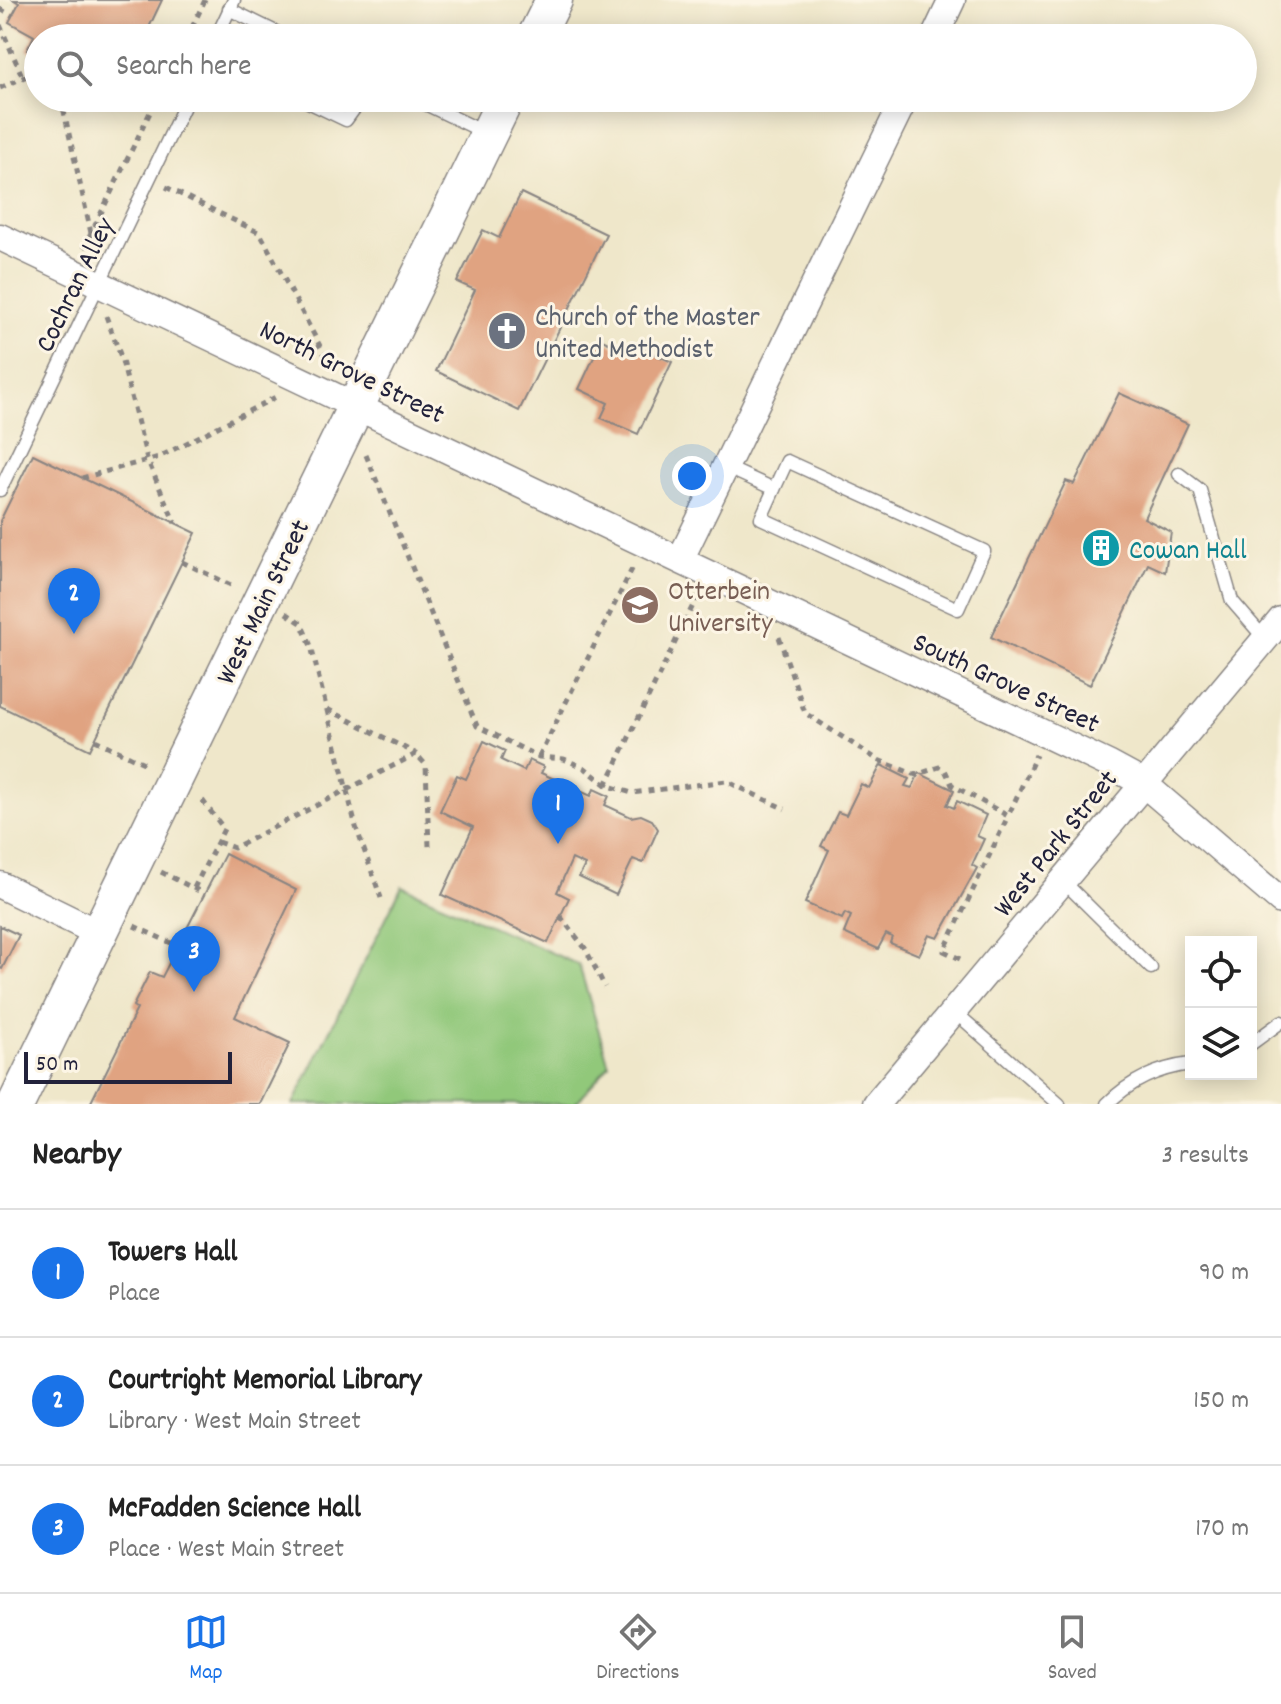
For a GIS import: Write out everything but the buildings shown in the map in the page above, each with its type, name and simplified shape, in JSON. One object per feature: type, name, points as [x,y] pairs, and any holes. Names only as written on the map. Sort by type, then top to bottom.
[{"type":"main road","points":[[542,24],[554,0]]},
{"type":"main road","name":"West Main Street","points":[[16,1104],[113,928],[356,407],[499,112]]},
{"type":"street","points":[[941,24],[952,0]]},
{"type":"street","points":[[680,560],[898,112]]},
{"type":"street","name":"North Grove Street","points":[[0,237],[101,296],[356,407],[680,560]]},
{"type":"street","name":"South Grove Street","points":[[680,560],[1143,783],[1281,901]]},
{"type":"street","name":"West Park Street","points":[[876,1104],[1273,630]]},
{"type":"street","points":[[0,885],[113,928]]},
{"type":"lane","points":[[222,24],[231,5],[264,24]]},
{"type":"lane","name":"Cochran Alley","points":[[0,490],[101,296],[149,179],[181,112]]},
{"type":"lane","points":[[329,112],[346,120],[354,112]]},
{"type":"lane","points":[[442,112],[488,134]]},
{"type":"lane","points":[[787,461],[984,551],[958,609],[761,518],[774,489],[787,461]]},
{"type":"lane","points":[[726,467],[774,489]]},
{"type":"lane","points":[[1179,474],[1200,490],[1232,601],[1273,630]]},
{"type":"lane","points":[[1063,881],[1151,968]]},
{"type":"lane","points":[[955,1012],[1059,1104]]},
{"type":"lane","points":[[1257,1040],[1281,1022]]},
{"type":"lane","points":[[1107,1104],[1127,1084],[1185,1065]]},
{"type":"path","points":[[194,24],[205,0]]},
{"type":"path","points":[[0,9],[13,16]]},
{"type":"path","points":[[0,25],[23,78],[0,88]]},
{"type":"path","points":[[64,112],[91,234]]},
{"type":"path","points":[[80,256],[150,112]]},
{"type":"path","points":[[149,179],[260,233],[332,369]]},
{"type":"path","points":[[101,296],[121,357],[147,459],[175,523]]},
{"type":"path","points":[[82,478],[159,457],[280,394]]},
{"type":"path","points":[[363,451],[477,726],[539,757],[575,763],[606,785],[632,793],[726,781],[785,809]]},
{"type":"path","points":[[182,562],[235,587]]},
{"type":"path","points":[[539,757],[636,563]]},
{"type":"path","points":[[606,785],[699,592]]},
{"type":"path","points":[[279,608],[301,623],[381,898]]},
{"type":"path","points":[[776,629],[805,713],[878,760],[916,775],[939,767],[945,770],[952,785],[1008,816]]},
{"type":"path","points":[[326,709],[416,754],[426,765],[429,847]]},
{"type":"path","points":[[95,740],[148,766]]},
{"type":"path","points":[[960,959],[944,951],[1037,753]]},
{"type":"path","points":[[218,842],[234,848],[416,754]]},
{"type":"path","points":[[191,789],[207,803],[224,829],[194,888]]},
{"type":"path","points":[[153,868],[205,894]]},
{"type":"path","points":[[560,916],[585,948],[605,987]]},
{"type":"path","points":[[113,928],[178,946]]},
{"type":"green space","points":[[402,886],[579,965],[609,1065],[575,1104],[293,1104]]},
{"type":"place","name":"Church of the Master United Methodist","points":[[507,331]]},
{"type":"place","name":"Cowan Hall","points":[[1101,548]]},
{"type":"place","name":"Otterbein University","points":[[640,605]]},
{"type":"place","name":"Courtright Memorial Library","points":[[74,634]]},
{"type":"place","name":"Towers Hall","points":[[558,844]]},
{"type":"place","name":"McFadden Science Hall","points":[[194,992]]}]
